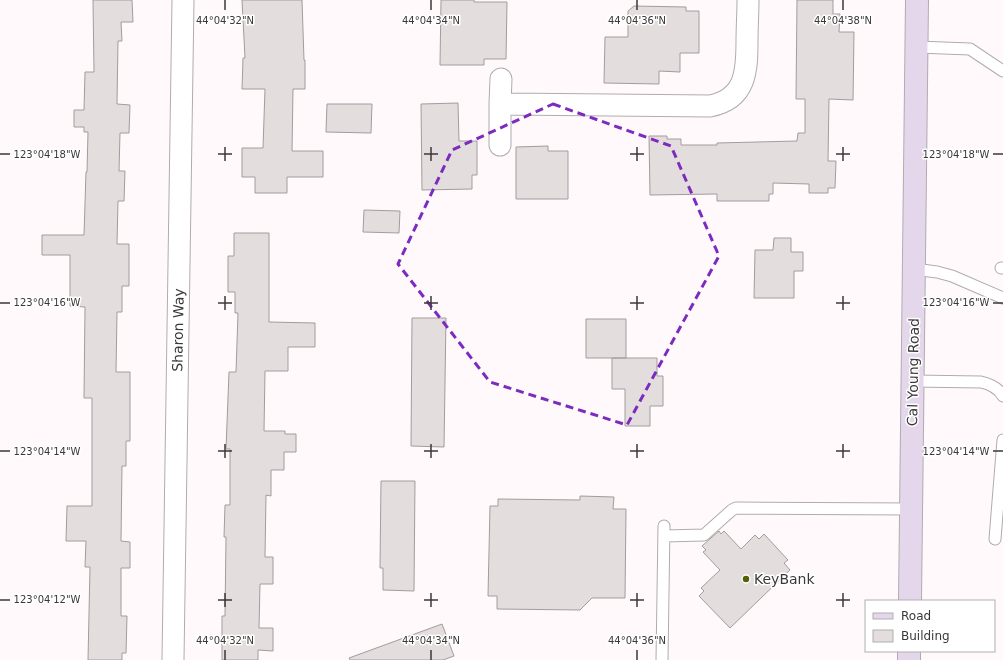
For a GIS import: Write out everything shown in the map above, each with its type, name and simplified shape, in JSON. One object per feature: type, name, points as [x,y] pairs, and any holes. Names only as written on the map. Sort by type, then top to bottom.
[{"type":"main road","name":"Cal Young Road","points":[[910,600],[917,0]]},
{"type":"street","name":"Sharon Way","points":[[173,660],[183,0]]},
{"type":"street","points":[[500,104],[710,106],[720,104],[736,93],[746,73],[748,0]]},
{"type":"street","points":[[500,145],[501,79]]},
{"type":"lane","points":[[916,47],[970,49],[1003,71]]},
{"type":"lane","points":[[914,270],[937,272],[952,276],[1003,298]]},
{"type":"lane","points":[[913,381],[981,382],[996,388],[1003,396]]},
{"type":"lane","points":[[995,539],[1003,440]]},
{"type":"lane","points":[[662,660],[664,531],[698,536],[704,535],[736,508],[911,509]]},
{"type":"highlighted area","points":[[553,104],[671,146],[719,256],[627,425],[490,382],[398,264],[452,150]]},
{"type":"building","points":[[93,0],[132,0],[133,22],[121,22],[122,41],[118,41],[117,104],[130,105],[129,133],[120,133],[119,171],[125,171],[124,201],[118,201],[117,244],[129,244],[129,286],[122,286],[122,312],[117,312],[116,372],[130,372],[130,441],[126,441],[126,466],[122,466],[121,541],[130,542],[130,568],[121,568],[121,616],[127,616],[126,653],[122,653],[122,660],[88,660],[90,567],[85,567],[86,541],[66,541],[67,506],[92,506],[92,398],[84,398],[85,307],[70,306],[70,255],[42,255],[42,235],[84,235],[88,132],[84,132],[84,127],[74,127],[74,110],[84,110],[85,72],[94,72]]},
{"type":"building","points":[[242,0],[302,0],[305,89],[293,89],[292,151],[323,151],[323,177],[287,177],[287,193],[255,193],[255,177],[242,177],[242,148],[263,148],[265,89],[242,89],[243,58],[245,58]]},
{"type":"building","points":[[441,0],[507,2],[506,59],[484,59],[484,65],[440,65]]},
{"type":"building","points":[[797,0],[833,0],[833,14],[840,14],[839,32],[854,32],[853,100],[829,99],[828,161],[836,161],[835,188],[828,188],[828,193],[809,193],[809,184],[773,183],[773,194],[769,194],[769,201],[717,201],[717,194],[650,195],[649,136],[667,136],[667,139],[681,139],[681,145],[717,145],[717,143],[797,141],[798,133],[805,133],[805,99],[796,99]]},
{"type":"building","points":[[634,6],[686,7],[686,11],[699,11],[699,53],[680,53],[680,72],[659,71],[659,84],[604,83],[605,37],[628,37],[628,11]]},
{"type":"building","points":[[458,103],[459,141],[477,141],[477,175],[472,175],[472,189],[422,190],[421,104]]},
{"type":"building","points":[[327,104],[372,104],[371,133],[326,132]]},
{"type":"building","points":[[548,146],[548,151],[568,151],[568,199],[516,199],[516,147]]},
{"type":"building","points":[[364,210],[400,211],[399,233],[363,232]]},
{"type":"building","points":[[234,233],[269,233],[269,322],[315,323],[315,347],[288,347],[288,371],[265,371],[264,431],[285,431],[285,434],[296,434],[296,452],[284,452],[284,470],[271,470],[271,496],[266,495],[265,557],[273,557],[273,584],[260,584],[259,628],[273,628],[273,651],[258,650],[258,660],[222,660],[222,616],[225,616],[225,505],[230,505],[230,449],[226,449],[229,372],[236,372],[238,313],[235,313],[235,292],[228,292],[228,256],[234,256]]},
{"type":"building","points":[[774,238],[791,238],[791,252],[803,252],[803,271],[794,271],[794,298],[754,298],[755,250],[773,250]]},
{"type":"building","points":[[412,318],[446,318],[444,447],[411,446]]},
{"type":"building","points":[[586,319],[626,319],[626,358],[586,358]]},
{"type":"building","points":[[612,358],[657,358],[657,376],[663,376],[663,406],[650,406],[650,426],[625,426],[625,389],[612,389]]},
{"type":"building","points":[[381,481],[415,481],[414,591],[383,590],[383,568],[380,568]]},
{"type":"building","points":[[580,496],[614,497],[613,509],[626,509],[625,598],[592,598],[580,610],[497,609],[497,596],[488,596],[490,506],[498,506],[498,499],[580,500]]},
{"type":"building","name":"KeyBank","points":[[719,531],[721,534],[724,531],[741,549],[755,535],[759,539],[764,534],[788,560],[784,563],[790,570],[730,628],[699,596],[704,591],[701,588],[720,570],[703,552],[706,550],[702,546]]},
{"type":"building","points":[[442,624],[454,656],[443,660],[350,660],[349,658]]},
{"type":"place","name":"KeyBank","points":[[746,579]]}]
